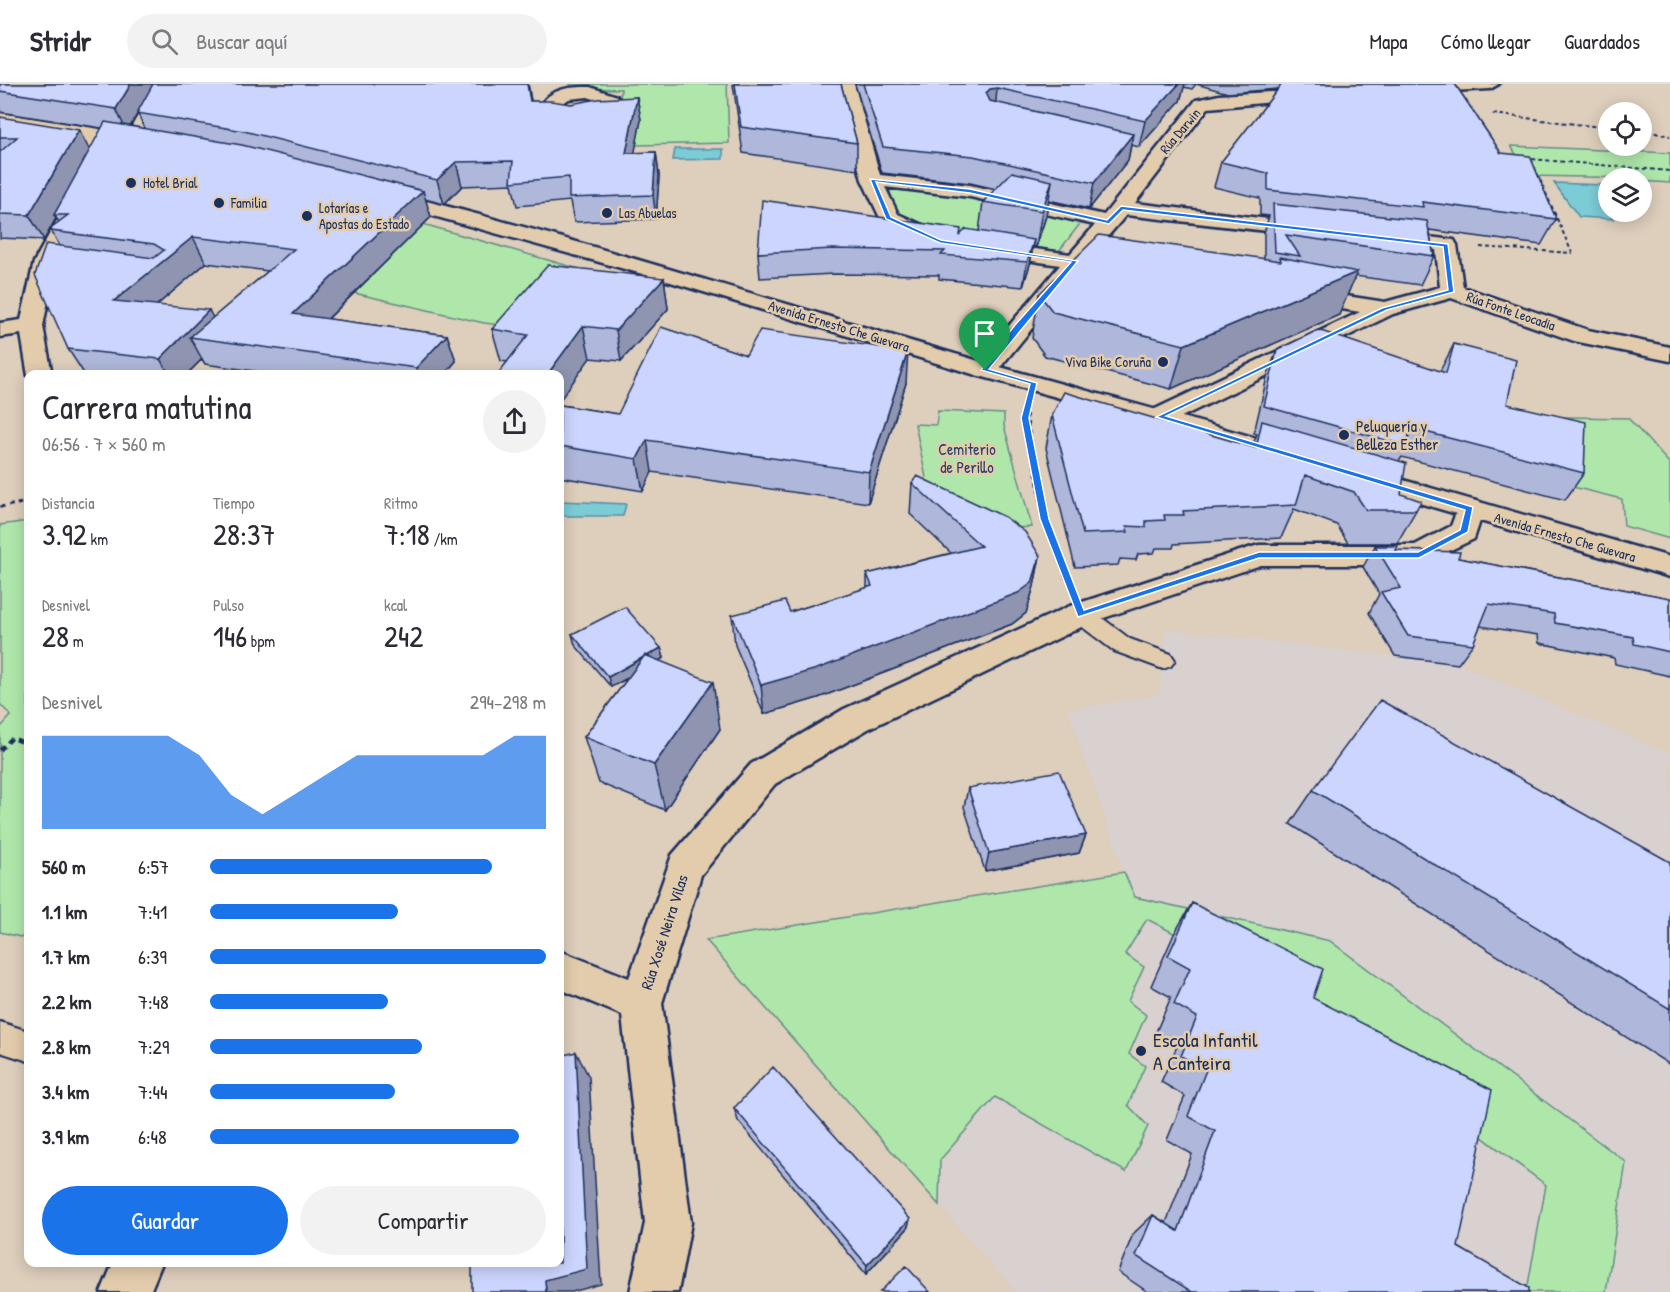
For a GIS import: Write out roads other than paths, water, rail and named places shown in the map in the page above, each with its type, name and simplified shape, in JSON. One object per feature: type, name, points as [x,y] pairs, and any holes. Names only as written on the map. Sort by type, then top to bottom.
[{"type":"street","points":[[845,84],[872,180],[889,218],[940,241],[1138,270]]},
{"type":"street","points":[[1387,89],[1490,84]]},
{"type":"street","name":"Rúa Darwin","points":[[985,370],[1018,327],[1115,215],[1202,104],[1209,101],[1340,92]]},
{"type":"street","points":[[1187,95],[1209,101]]},
{"type":"street","points":[[0,118],[138,134],[163,146]]},
{"type":"street","points":[[0,130],[107,147],[45,262],[31,326],[39,370]]},
{"type":"street","name":"Rúa Darwin","points":[[1134,153],[1157,159]]},
{"type":"street","points":[[872,180],[970,191],[1115,215],[1332,232]]},
{"type":"street","name":"Avenida Ernesto Che Guevara","points":[[357,189],[672,275],[985,370],[1160,417],[1670,567]]},
{"type":"street","points":[[1366,236],[1446,245],[1452,291]]},
{"type":"street","name":"Rúa Fonte Leocadia","points":[[1160,417],[1385,309],[1452,291],[1582,336],[1670,354]]},
{"type":"street","points":[[1276,292],[1385,309]]},
{"type":"street","points":[[0,330],[31,326]]},
{"type":"street","name":"Rúa Xosé Neira Vilas","points":[[654,1292],[668,1223],[641,1003],[685,867],[763,774],[856,719],[1081,614],[1259,555],[1419,555],[1464,532],[1470,509]]},
{"type":"street","points":[[564,972],[641,1003]]},
{"type":"street","points":[[125,1292],[136,1267]]},
{"type":"lane","points":[[45,262],[68,265]]},
{"type":"lane","points":[[1081,614],[1122,645],[1163,660]]},
{"type":"lane","points":[[0,1037],[24,1045]]},
{"type":"water","points":[[675,149],[723,149],[723,159],[673,160]]},
{"type":"water","points":[[1554,183],[1598,185],[1598,218],[1579,217]]},
{"type":"water","points":[[564,501],[626,504],[623,516],[564,516]]},
{"type":"place","name":"Hotel Brial","points":[[131,183]]},
{"type":"place","name":"Familia","points":[[219,203]]},
{"type":"place","name":"Las Abuelas","points":[[607,213]]},
{"type":"place","name":"Lotarías e Apostas do Estado","points":[[307,216]]},
{"type":"place","name":"Viva Bike Coruña","points":[[1163,362]]},
{"type":"place","name":"Peluquería y Belleza Esther","points":[[1344,435]]},
{"type":"place","name":"Escola Infantil A Canteira","points":[[1141,1051]]},
{"type":"park label","name":"Cemiterio de Perillo","points":[[967,458]]}]
